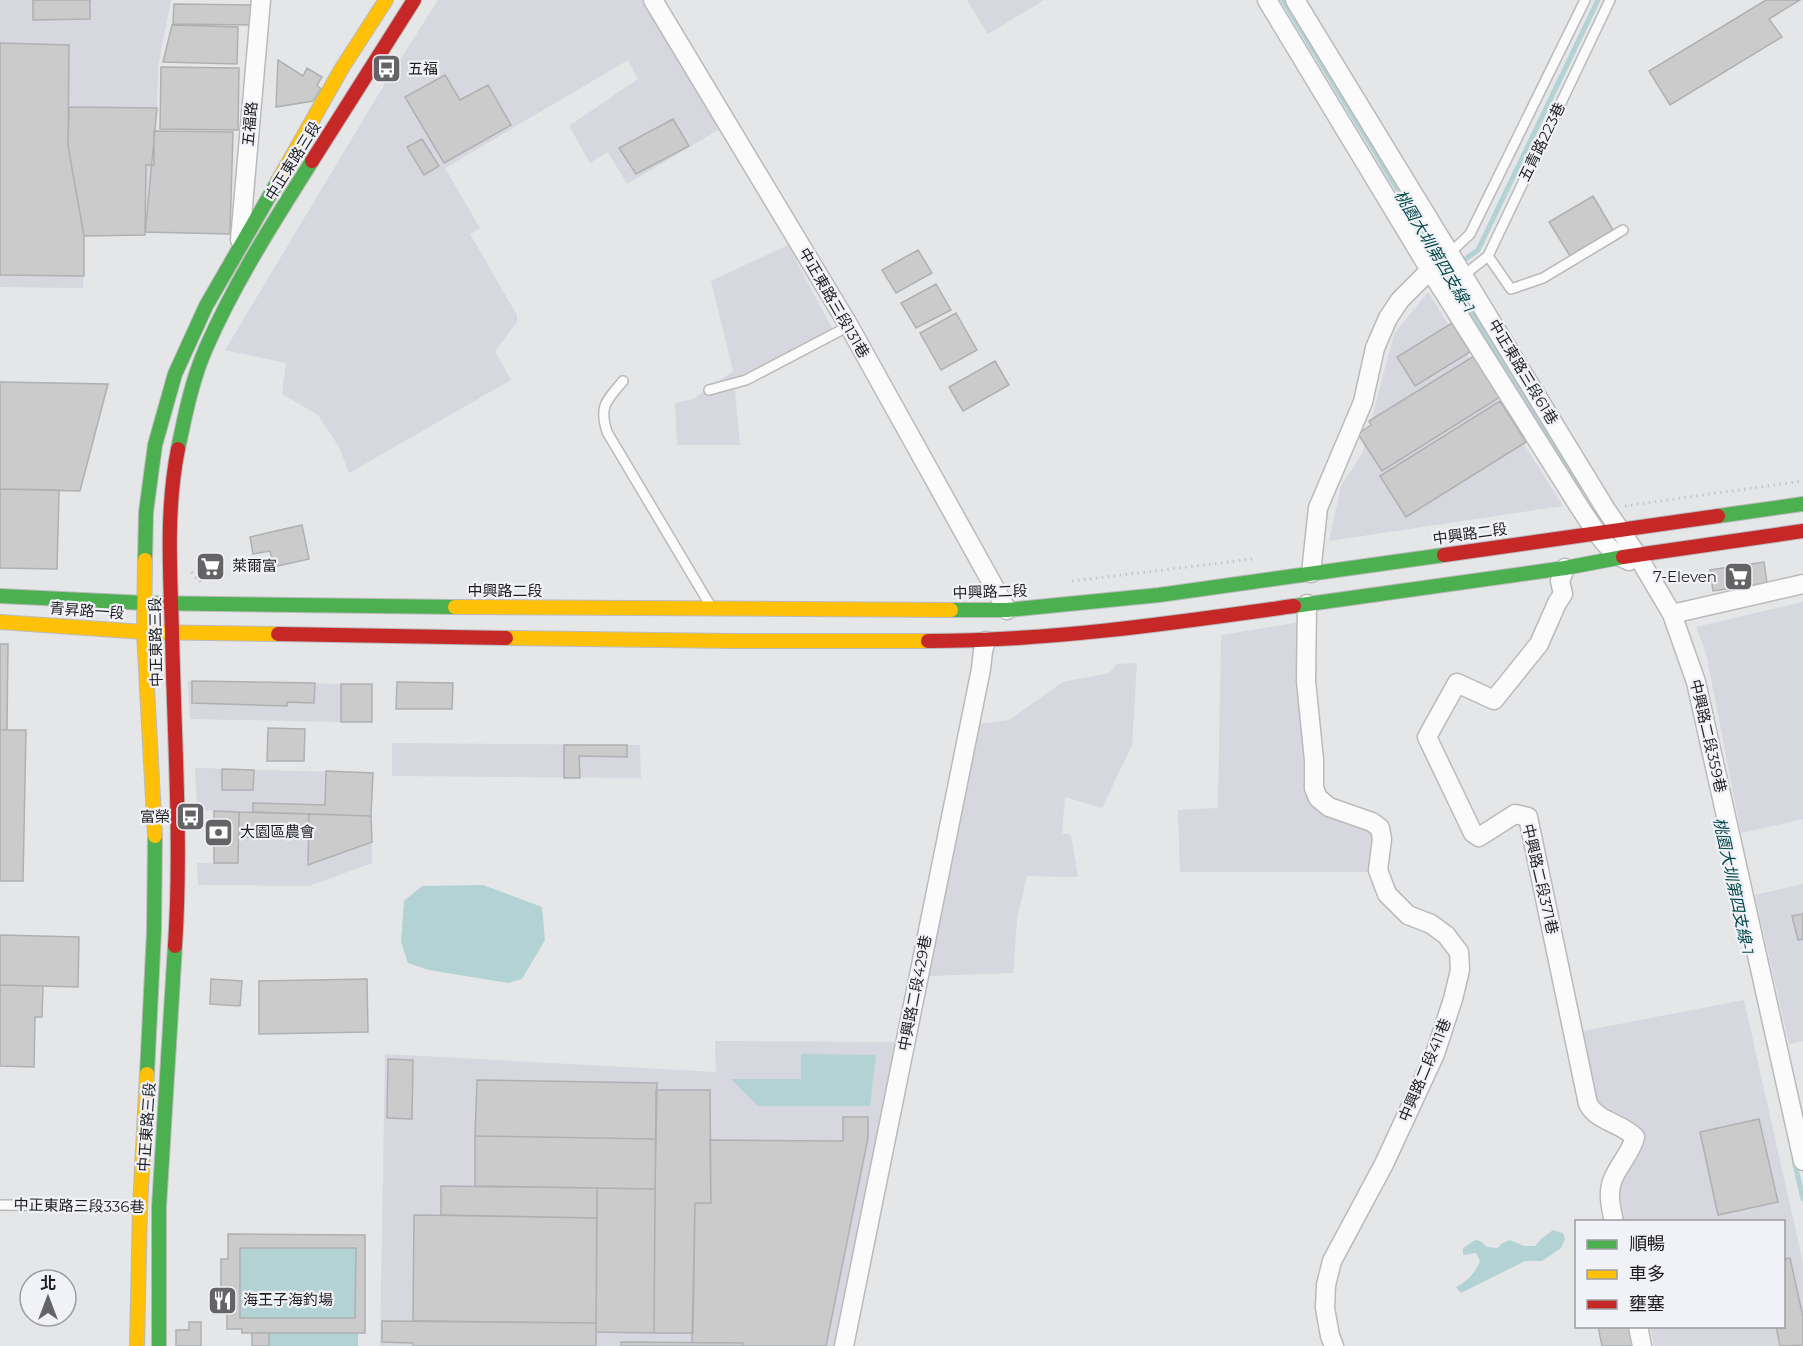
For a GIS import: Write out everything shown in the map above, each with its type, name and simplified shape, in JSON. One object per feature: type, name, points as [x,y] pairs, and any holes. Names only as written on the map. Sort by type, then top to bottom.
[{"type":"street","name":"五福路","points":[[240,247],[261,0]]},
{"type":"street","name":"中正東路三段","points":[[137,1346],[140,1207],[154,931],[155,822],[144,632],[146,512],[155,445],[175,374],[206,306],[342,68],[386,0]]},
{"type":"street","name":"中正東路三段","points":[[159,1346],[159,1207],[176,934],[177,830],[169,533],[174,469],[186,408],[206,349],[258,247],[414,0]]},
{"type":"street","name":"中正東路三段131巷","points":[[653,0],[849,326],[1007,610]]},
{"type":"street","points":[[1267,0],[1430,270],[1597,532],[1613,551],[1634,560]]},
{"type":"street","name":"中正東路三段61巷","points":[[1295,0],[1618,529],[1634,560]]},
{"type":"street","points":[[1309,589],[1318,508],[1363,402],[1375,348],[1388,318],[1400,300],[1430,270]]},
{"type":"street","name":"中興路二段","points":[[171,604],[382,621],[732,641],[986,641],[1163,624],[1309,589],[1597,532],[1803,504]]},
{"type":"street","name":"中興路二段","points":[[172,632],[711,607],[1007,610],[1159,595],[1309,589],[1565,568],[1634,560],[1803,531]]},
{"type":"street","name":"中興路二段359巷","points":[[1634,560],[1672,614],[1696,682],[1803,1161]]},
{"type":"street","name":"中興路二段371巷","points":[[1565,568],[1560,581],[1563,594],[1539,644],[1494,700],[1457,683],[1426,737],[1473,833],[1479,837],[1515,814],[1528,817],[1588,1104],[1593,1112],[1629,1130],[1635,1137],[1632,1148],[1612,1180],[1610,1198],[1614,1220]]},
{"type":"street","points":[[1672,614],[1803,584]]},
{"type":"street","name":"中興路二段411巷","points":[[1309,589],[1306,681],[1314,760],[1314,788],[1318,798],[1329,807],[1372,822],[1380,828],[1382,838],[1378,870],[1387,894],[1408,915],[1431,924],[1446,935],[1459,952],[1460,970],[1435,1054],[1384,1164],[1332,1262],[1326,1286],[1325,1308],[1334,1346]]},
{"type":"street","name":"青昇路一段","points":[[0,596],[171,604]]},
{"type":"street","points":[[986,641],[1007,610]]},
{"type":"street","name":"青昇路一段","points":[[0,622],[172,632]]},
{"type":"street","name":"中興路二段429巷","points":[[844,1346],[986,641]]},
{"type":"street","points":[[1638,1328],[1642,1346]]},
{"type":"lane","name":"五青路223巷","points":[[1450,253],[1470,234],[1585,0]]},
{"type":"lane","name":"五青路223巷","points":[[1464,275],[1488,256],[1610,0]]},
{"type":"lane","points":[[1488,256],[1511,289],[1543,278],[1623,230]]},
{"type":"lane","points":[[709,390],[746,380],[849,326]]},
{"type":"lane","points":[[623,381],[607,400],[602,416],[607,432],[711,607]]},
{"type":"lane","name":"中正東路三段336巷","points":[[0,1205],[159,1207]]},
{"type":"path","points":[[1620,506],[1803,481]]},
{"type":"path","points":[[1066,581],[1259,558]]},
{"type":"shaded area","points":[[0,0],[171,0],[158,67],[157,108],[145,235],[84,236],[83,288],[0,287]]},
{"type":"shaded area","points":[[438,0],[644,0],[720,129],[627,184],[608,152],[590,163],[569,126],[638,79],[628,60],[445,168],[480,228],[470,234],[517,315],[517,322],[495,351],[511,380],[349,473],[339,447],[318,415],[282,394],[286,363],[225,350],[384,85]]},
{"type":"shaded area","points":[[967,0],[1044,0],[988,34]]},
{"type":"shaded area","points":[[788,245],[836,336],[735,390],[740,445],[677,445],[675,403],[693,399],[733,371],[711,281]]},
{"type":"shaded area","points":[[1428,292],[1563,506],[1329,541],[1341,486],[1363,452],[1394,334]]},
{"type":"shaded area","points":[[1803,602],[1803,819],[1741,833],[1706,653],[1696,627]]},
{"type":"shaded area","points":[[1301,622],[1309,792],[1370,828],[1374,834],[1370,872],[1180,872],[1178,810],[1218,808],[1221,635]]},
{"type":"shaded area","points":[[1137,663],[1132,745],[1102,808],[1065,797],[1062,833],[1071,835],[1078,877],[1027,876],[1017,919],[1013,973],[927,976],[979,724],[1009,720],[1063,682],[1109,673],[1117,664]]},
{"type":"shaded area","points":[[188,681],[341,684],[341,722],[190,719]]},
{"type":"shaded area","points":[[392,743],[640,745],[641,778],[392,776]]},
{"type":"shaded area","points":[[195,768],[373,773],[371,816],[197,810]]},
{"type":"shaded area","points":[[239,837],[308,839],[308,865],[372,842],[372,863],[309,886],[198,885],[197,863],[238,863]]},
{"type":"shaded area","points":[[1803,884],[1803,1041],[1789,1044],[1755,895]]},
{"type":"shaded area","points":[[1744,1000],[1803,1263],[1803,1346],[1654,1346],[1650,1328],[1785,1328],[1785,1220],[1625,1220],[1619,1191],[1641,1137],[1598,1107],[1583,1031]]},
{"type":"shaded area","points":[[715,1041],[895,1042],[834,1346],[380,1346],[385,1054],[716,1072]]},
{"type":"water","points":[[483,885],[542,907],[545,940],[522,979],[508,983],[429,970],[408,963],[401,942],[404,901],[422,886]]},
{"type":"water","points":[[801,1054],[876,1055],[870,1106],[758,1106],[731,1079],[801,1079]]},
{"type":"water","points":[[1553,1230],[1563,1233],[1565,1239],[1561,1248],[1542,1261],[1525,1261],[1461,1293],[1456,1287],[1471,1276],[1480,1261],[1476,1253],[1463,1255],[1463,1248],[1475,1240],[1487,1247],[1498,1248],[1510,1240],[1524,1246],[1535,1246]]},
{"type":"water","points":[[240,1248],[356,1248],[355,1318],[240,1318]]},
{"type":"water","points":[[269,1333],[358,1333],[358,1346],[269,1346]]},
{"type":"building","points":[[33,0],[90,0],[90,19],[33,20]]},
{"type":"building","points":[[1766,0],[1800,0],[1769,19],[1782,37],[1670,105],[1649,71]]},
{"type":"building","points":[[174,4],[253,5],[253,25],[173,24]]},
{"type":"building","points":[[172,25],[238,27],[237,64],[163,62]]},
{"type":"building","points":[[0,43],[69,45],[68,146],[84,236],[84,276],[0,275]]},
{"type":"building","points":[[278,60],[303,76],[307,68],[322,77],[317,85],[321,89],[313,101],[276,107]]},
{"type":"building","points":[[161,67],[239,68],[238,130],[160,129]]},
{"type":"building","points":[[445,75],[460,100],[488,85],[511,125],[444,163],[405,97]]},
{"type":"building","points":[[69,107],[157,108],[145,235],[84,236],[68,146]]},
{"type":"building","points":[[673,119],[689,146],[636,174],[619,148]]},
{"type":"building","points":[[154,131],[233,132],[230,234],[145,232],[146,165],[154,165]]},
{"type":"building","points":[[422,139],[439,166],[424,175],[407,147]]},
{"type":"building","points":[[1593,196],[1613,230],[1570,256],[1549,222]]},
{"type":"building","points":[[918,250],[932,273],[896,293],[882,270]]},
{"type":"building","points":[[936,284],[951,310],[916,328],[901,303]]},
{"type":"building","points":[[956,313],[977,350],[941,370],[920,333]]},
{"type":"building","points":[[1452,323],[1470,352],[1415,386],[1397,357]]},
{"type":"building","points":[[1474,356],[1500,397],[1382,471],[1358,434],[1371,425],[1369,421]]},
{"type":"building","points":[[995,361],[1009,385],[963,411],[949,387]]},
{"type":"building","points":[[0,382],[108,384],[80,491],[0,489]]},
{"type":"building","points":[[1500,401],[1526,442],[1406,517],[1380,476]]},
{"type":"building","points":[[0,489],[59,490],[57,569],[0,568]]},
{"type":"building","points":[[302,525],[309,559],[273,567],[270,551],[253,554],[250,537]]},
{"type":"building","name":"7-Eleven","points":[[1764,562],[1767,583],[1713,591],[1710,570]]},
{"type":"building","points":[[0,644],[8,644],[7,730],[0,730]]},
{"type":"building","points":[[192,681],[315,683],[314,703],[287,702],[287,706],[192,703]]},
{"type":"building","points":[[397,682],[453,683],[452,709],[396,709]]},
{"type":"building","points":[[341,684],[372,684],[372,722],[341,722]]},
{"type":"building","points":[[268,728],[305,729],[304,761],[267,761]]},
{"type":"building","points":[[0,730],[26,730],[23,881],[0,881]]},
{"type":"building","points":[[564,745],[627,745],[627,757],[579,756],[580,778],[564,778]]},
{"type":"building","points":[[222,769],[254,770],[253,790],[222,790]]},
{"type":"building","points":[[326,771],[373,773],[371,816],[253,812],[253,803],[325,805]]},
{"type":"building","points":[[214,811],[239,812],[238,863],[214,863]]},
{"type":"building","points":[[239,812],[309,814],[308,839],[239,837]]},
{"type":"building","points":[[309,814],[371,816],[372,842],[308,865]]},
{"type":"building","points":[[1803,914],[1803,939],[1798,940],[1792,916]]},
{"type":"building","points":[[0,935],[79,937],[78,987],[0,985]]},
{"type":"building","points":[[211,979],[242,981],[240,1006],[210,1004]]},
{"type":"building","points":[[367,979],[368,1032],[259,1034],[259,981]]},
{"type":"building","points":[[0,985],[43,986],[42,1017],[35,1017],[34,1067],[0,1066]]},
{"type":"building","points":[[388,1059],[413,1060],[412,1119],[387,1118]]},
{"type":"building","points":[[477,1080],[657,1083],[656,1139],[475,1136]]},
{"type":"building","points":[[656,1090],[710,1090],[711,1203],[695,1203],[693,1333],[654,1333]]},
{"type":"building","points":[[843,1117],[868,1117],[868,1138],[826,1346],[743,1346],[743,1343],[692,1343],[695,1203],[711,1203],[710,1140],[843,1141]]},
{"type":"building","points":[[1759,1119],[1778,1202],[1718,1215],[1700,1132]]},
{"type":"building","points":[[475,1136],[656,1139],[655,1189],[475,1186]]},
{"type":"building","points":[[441,1186],[597,1188],[597,1218],[441,1215]]},
{"type":"building","points":[[597,1188],[655,1189],[654,1333],[596,1332]]},
{"type":"building","points":[[414,1215],[597,1218],[596,1323],[413,1321]]},
{"type":"building","points":[[228,1234],[365,1235],[365,1333],[242,1333],[242,1329],[227,1329],[227,1314],[213,1314],[213,1288],[221,1288],[221,1259],[228,1259]],"holes":[[[240,1248],[356,1248],[355,1318],[240,1318]]]},
{"type":"building","points":[[1790,1258],[1803,1317],[1803,1345],[1780,1346],[1776,1328],[1785,1328],[1785,1259]]},
{"type":"building","points":[[382,1321],[596,1323],[596,1346],[413,1346],[413,1343],[382,1342]]},
{"type":"building","points":[[189,1322],[201,1322],[201,1346],[176,1346],[176,1330],[189,1330]]},
{"type":"building","points":[[1598,1328],[1630,1328],[1634,1346],[1602,1346]]},
{"type":"building","points":[[252,1333],[269,1333],[269,1346],[252,1346]]},
{"type":"building","points":[[621,1342],[743,1343],[743,1346],[621,1346]]},
{"type":"waterway","name":"桃園大圳第四支線-1","points":[[1283,0],[1580,491]]},
{"type":"waterway","points":[[1464,260],[1478,250],[1598,0]]},
{"type":"waterway","name":"桃園大圳第四支線-1","points":[[1794,1160],[1803,1199]]},
{"type":"traffic: fast","points":[[178,449],[197,372],[217,323],[256,252],[312,161]]},
{"type":"traffic: fast","points":[[145,560],[146,512],[155,445],[175,374],[206,306],[278,181]]},
{"type":"traffic: fast","points":[[1718,516],[1803,504]]},
{"type":"traffic: fast","points":[[951,610],[1007,610],[1159,595],[1444,555]]},
{"type":"traffic: fast","points":[[1294,606],[1565,568],[1623,557]]},
{"type":"traffic: fast","points":[[0,596],[145,603],[455,607]]},
{"type":"traffic: fast","points":[[147,1074],[154,931],[155,836]]},
{"type":"traffic: fast","points":[[159,1346],[159,1207],[175,946]]},
{"type":"traffic: slow","points":[[278,181],[342,68],[386,0]]},
{"type":"traffic: slow","points":[[145,560],[144,632],[155,836]]},
{"type":"traffic: slow","points":[[455,607],[951,610]]},
{"type":"traffic: slow","points":[[0,622],[144,632],[278,634]]},
{"type":"traffic: slow","points":[[506,638],[928,641]]},
{"type":"traffic: slow","points":[[137,1346],[140,1207],[147,1074]]},
{"type":"traffic: jam","points":[[312,161],[414,0]]},
{"type":"traffic: jam","points":[[175,946],[178,828],[170,540],[172,494],[178,449]]},
{"type":"traffic: jam","points":[[1444,555],[1718,516]]},
{"type":"traffic: jam","points":[[1623,557],[1803,531]]},
{"type":"traffic: jam","points":[[928,641],[1066,634],[1157,625],[1294,606]]},
{"type":"traffic: jam","points":[[278,634],[506,638]]},
{"type":"place","name":"五福","points":[[387,69]]},
{"type":"place","name":"萊爾富","points":[[211,566]]},
{"type":"place","name":"7-Eleven","points":[[1738,577]]},
{"type":"place","name":"富榮","points":[[191,817]]},
{"type":"place","name":"大園區農會","points":[[219,832]]},
{"type":"place","name":"海王子海釣場","points":[[222,1300]]}]
